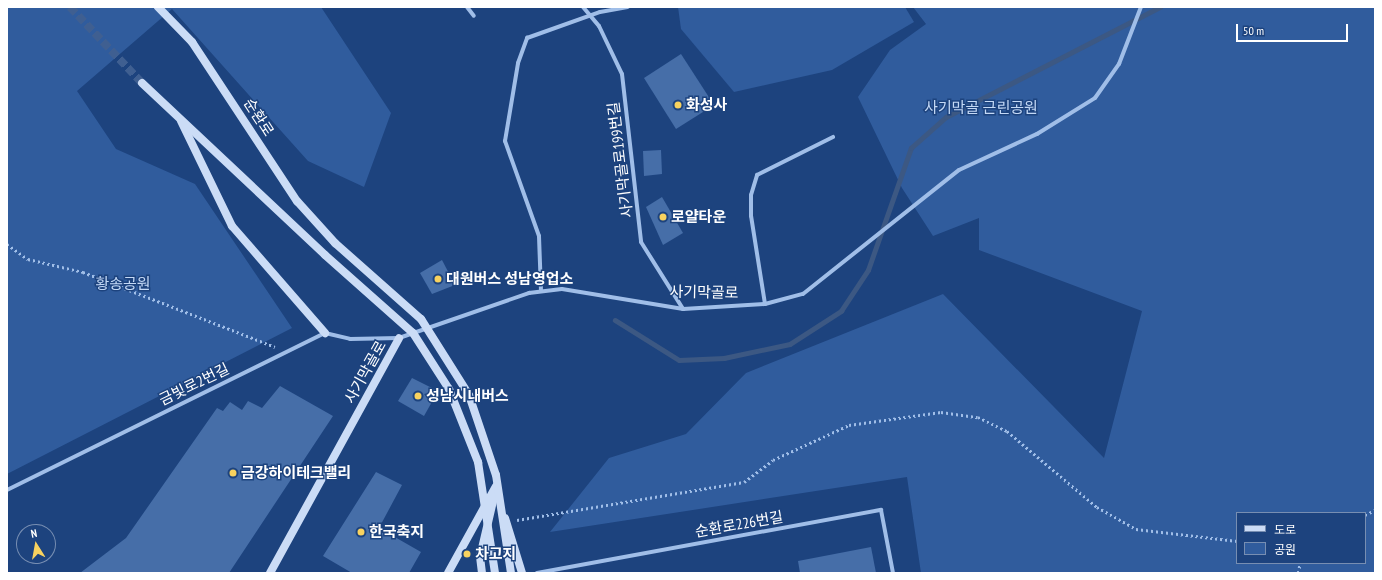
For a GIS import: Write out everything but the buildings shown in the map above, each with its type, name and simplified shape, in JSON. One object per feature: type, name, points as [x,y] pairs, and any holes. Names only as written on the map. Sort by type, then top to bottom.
[{"type":"main road","name":"순환로","points":[[158,7],[192,42],[297,201],[335,243],[421,319],[469,395],[496,476],[511,573]]},
{"type":"main road","points":[[142,83],[325,255],[413,333],[449,389],[478,462],[495,573]]},
{"type":"main road","points":[[181,121],[232,226],[325,332]]},
{"type":"main road","points":[[424,329],[474,414],[522,573]]},
{"type":"main road","name":"사기막골로","points":[[270,573],[399,338]]},
{"type":"main road","points":[[448,573],[496,486]]},
{"type":"main road","points":[[482,573],[480,557],[496,486]]},
{"type":"street","points":[[467,7],[474,16]]},
{"type":"street","name":"사기막골로199번길","points":[[583,7],[590,15],[622,74],[641,242],[683,309]]},
{"type":"street","points":[[541,292],[539,236],[508,155],[507,122],[518,63],[527,38],[590,15],[628,7]]},
{"type":"street","name":"사기막골로","points":[[399,338],[541,292],[562,289],[683,309],[765,304],[803,294],[891,222],[958,170],[1037,134],[1095,98],[1119,64],[1136,24],[1141,7]]},
{"type":"street","points":[[765,304],[751,216],[751,195],[757,175],[833,137]]},
{"type":"street","points":[[325,332],[350,339],[399,338]]},
{"type":"street","name":"금빛로2번길","points":[[7,490],[325,332]]},
{"type":"street","name":"순환로226번길","points":[[537,573],[881,510],[892,573]]},
{"type":"path","points":[[7,244],[28,259],[83,272],[287,352]]},
{"type":"path","points":[[506,522],[744,482],[773,460],[849,425],[941,412],[978,417],[1007,431],[1097,506],[1136,529],[1236,541]]},
{"type":"path","points":[[1366,514],[1375,510]]},
{"type":"green space","name":"황송공원","points":[[7,7],[321,7],[391,113],[364,187],[308,161],[172,9],[77,91],[116,149],[195,184],[292,328],[7,474]]},
{"type":"green space","points":[[678,7],[905,7],[914,22],[832,70],[734,92],[681,29]]},
{"type":"green space","name":"사기막골 근린공원","points":[[913,7],[1375,7],[1375,573],[921,573],[907,477],[550,532],[609,458],[686,434],[746,373],[943,294],[1104,458],[1142,311],[979,250],[979,218],[933,236],[902,188],[858,97],[890,50],[926,24]]},
{"type":"waterway","points":[[615,320],[679,360],[724,358],[790,344],[841,311],[868,270],[911,148],[946,117],[1160,7]]},
{"type":"tunnel","points":[[70,7],[142,83]]},
{"type":"place","name":"화성사","points":[[678,105]]},
{"type":"place","name":"로얄타운","points":[[663,217]]},
{"type":"place","name":"대원버스 성남영업소","points":[[438,279]]},
{"type":"place","name":"성남시내버스","points":[[418,396]]},
{"type":"place","name":"금강하이테크밸리","points":[[233,473]]},
{"type":"place","name":"한국축지","points":[[361,532]]},
{"type":"place","name":"차고지","points":[[467,554]]}]
